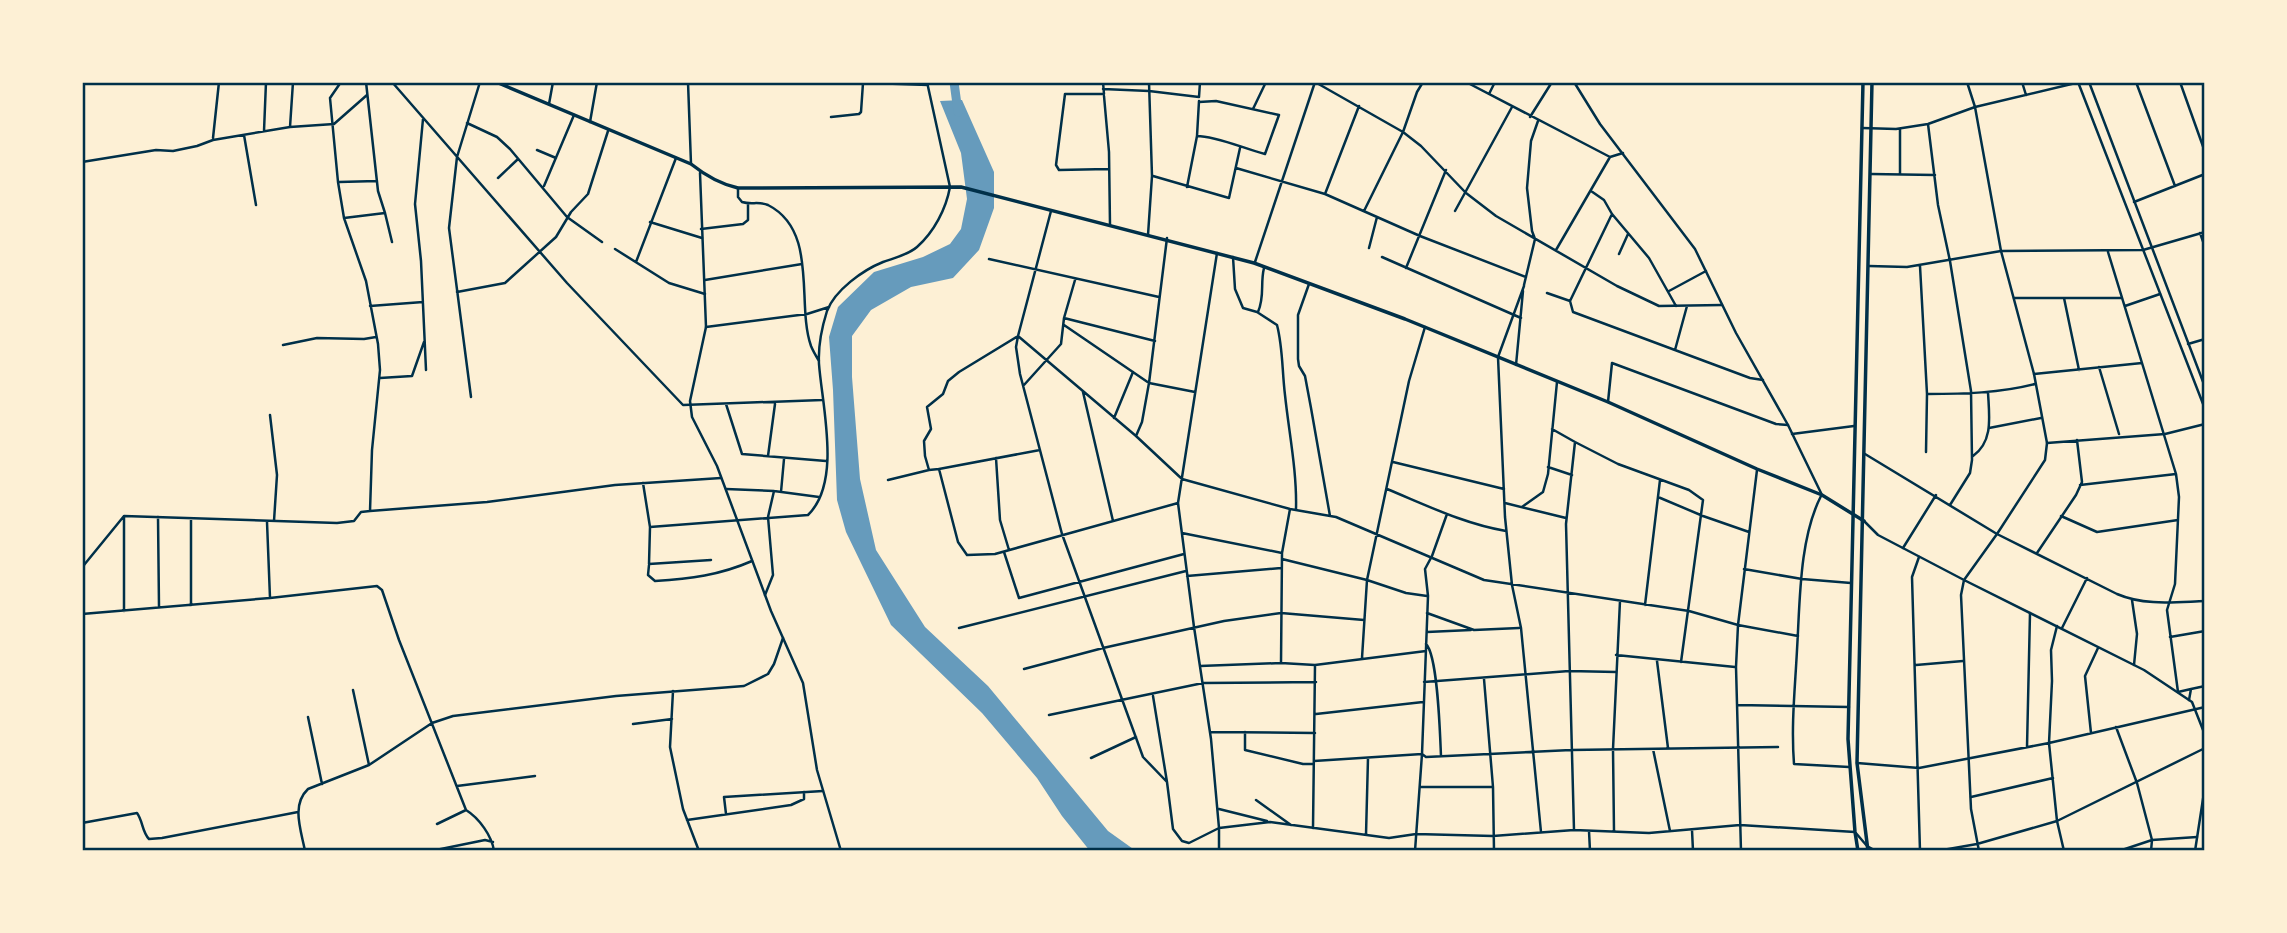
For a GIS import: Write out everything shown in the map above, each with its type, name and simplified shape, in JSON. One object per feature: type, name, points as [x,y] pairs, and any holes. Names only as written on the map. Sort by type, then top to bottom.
[{"type":"main road","points":[[496,82],[691,164],[726,186],[961,187],[1254,263],[1425,327],[1608,402],[1822,495],[1864,521]]},
{"type":"main road","points":[[1858,851],[1849,767],[1863,82]]},
{"type":"main road","points":[[1868,848],[1857,762],[1872,82]]},
{"type":"street","points":[[213,140],[219,82]]},
{"type":"street","points":[[264,132],[266,82]]},
{"type":"street","points":[[290,127],[293,82]]},
{"type":"street","points":[[341,82],[330,98],[338,182],[344,218],[366,281],[377,337],[380,378],[372,450],[370,511]]},
{"type":"street","points":[[366,82],[377,181],[392,242]]},
{"type":"street","points":[[392,82],[540,252],[683,405],[823,400]]},
{"type":"street","points":[[471,397],[449,228],[457,157],[480,82]]},
{"type":"street","points":[[549,104],[553,82]]},
{"type":"street","points":[[590,122],[597,82]]},
{"type":"street","points":[[688,82],[691,164]]},
{"type":"street","points":[[650,527],[807,514],[813,510],[819,497],[827,462],[819,361],[823,326],[829,307],[850,283],[880,263],[916,249],[945,209],[950,187],[927,83],[844,82]]},
{"type":"street","points":[[1102,82],[1109,152],[1110,225]]},
{"type":"street","points":[[1148,234],[1152,176],[1149,82]]},
{"type":"street","points":[[1187,187],[1197,136],[1200,82]]},
{"type":"street","points":[[1253,109],[1266,82]]},
{"type":"street","points":[[1254,263],[1315,82],[1404,132],[1446,170],[1466,193],[1496,216],[1587,268],[1658,306],[1722,305]]},
{"type":"street","points":[[1364,211],[1404,132],[1423,82]]},
{"type":"street","points":[[1466,82],[1610,157],[1623,153]]},
{"type":"street","points":[[1489,94],[1494,82]]},
{"type":"street","points":[[1530,117],[1552,82]]},
{"type":"street","points":[[1574,82],[1601,124],[1695,250],[1822,495],[1814,510],[1802,579],[1792,707],[1794,764],[1849,767]]},
{"type":"street","points":[[1968,82],[2001,251],[2034,374],[2047,443],[2045,460],[1964,580],[1961,595],[1971,797],[1979,850]]},
{"type":"street","points":[[2022,82],[2026,95]]},
{"type":"street","points":[[1862,128],[1900,128],[1928,124],[1975,107],[2079,82],[2205,409]]},
{"type":"street","points":[[2089,82],[2205,387]]},
{"type":"street","points":[[2136,82],[2175,186]]},
{"type":"street","points":[[2180,82],[2205,152]]},
{"type":"street","points":[[831,117],[861,112],[863,83]]},
{"type":"street","points":[[1103,89],[1149,91],[1279,115],[1265,154],[1207,136],[1197,136]]},
{"type":"street","points":[[1104,94],[1065,94],[1056,165],[1059,170],[1108,169]]},
{"type":"street","points":[[82,162],[156,150],[173,151],[213,140],[290,127],[334,124],[367,95]]},
{"type":"street","points":[[1325,194],[1359,106]]},
{"type":"street","points":[[1455,211],[1512,107]]},
{"type":"street","points":[[544,187],[574,115]]},
{"type":"street","points":[[424,119],[415,204],[426,370]]},
{"type":"street","points":[[1516,365],[1524,286],[1535,239],[1527,188],[1531,141],[1538,121]]},
{"type":"street","points":[[467,122],[497,138],[519,158],[567,217],[602,242]]},
{"type":"street","points":[[1928,124],[1938,205],[1951,261],[1971,394],[1970,473],[1950,505]]},
{"type":"street","points":[[1900,128],[1900,174]]},
{"type":"street","points":[[457,292],[505,282],[556,237],[567,217],[588,194],[609,130]]},
{"type":"street","points":[[244,135],[256,205]]},
{"type":"street","points":[[1152,176],[1229,198],[1240,148]]},
{"type":"street","points":[[537,150],[556,158]]},
{"type":"street","points":[[1556,250],[1610,157]]},
{"type":"street","points":[[498,178],[519,158]]},
{"type":"street","points":[[636,262],[676,158]]},
{"type":"street","points":[[1236,168],[1325,194],[1420,236],[1526,277]]},
{"type":"street","points":[[1406,268],[1446,170]]},
{"type":"street","points":[[701,172],[706,327],[691,406],[692,417],[739,520],[765,595],[803,683],[817,770],[841,851]]},
{"type":"street","points":[[1871,174],[1935,175]]},
{"type":"street","points":[[2134,202],[2205,174]]},
{"type":"street","points":[[338,182],[377,181]]},
{"type":"street","points":[[738,188],[738,197],[748,204],[758,202],[780,213],[796,237],[803,264],[811,345],[819,361]]},
{"type":"street","points":[[1591,191],[1604,200],[1612,214],[1649,258],[1676,306]]},
{"type":"street","points":[[701,229],[743,224],[748,220],[748,204]]},
{"type":"street","points":[[1051,211],[1016,348],[1062,534],[1143,757],[1167,782]]},
{"type":"street","points":[[344,218],[384,213]]},
{"type":"street","points":[[1612,214],[1570,302],[1573,312],[1750,378],[1763,380]]},
{"type":"street","points":[[1369,248],[1377,217]]},
{"type":"street","points":[[650,222],[702,238]]},
{"type":"street","points":[[1870,266],[1920,265],[2001,251],[2143,250],[2205,232]]},
{"type":"street","points":[[2200,233],[2205,247]]},
{"type":"street","points":[[1619,254],[1628,234]]},
{"type":"street","points":[[1136,436],[1142,422],[1149,383],[1167,239]]},
{"type":"street","points":[[615,249],[669,283],[705,294]]},
{"type":"street","points":[[2108,252],[2176,474],[2179,497],[2175,584],[2167,603],[2178,692]]},
{"type":"street","points":[[1217,253],[1178,503],[1210,732],[1219,851]]},
{"type":"street","points":[[1233,257],[1234,277],[1243,308],[1278,325],[1283,345],[1283,379],[1296,478],[1296,510]]},
{"type":"street","points":[[1381,257],[1521,317]]},
{"type":"street","points":[[989,259],[1160,298]]},
{"type":"street","points":[[705,280],[803,264]]},
{"type":"street","points":[[1920,265],[1927,394],[1926,452]]},
{"type":"street","points":[[1258,313],[1263,300],[1264,267]]},
{"type":"street","points":[[1668,292],[1706,271]]},
{"type":"street","points":[[1024,385],[1061,344],[1063,318],[1075,280]]},
{"type":"street","points":[[1309,283],[1298,315],[1298,366],[1305,376],[1331,516]]},
{"type":"street","points":[[1524,286],[1498,357],[1507,531],[1512,585],[1521,628],[1531,752],[1541,832]]},
{"type":"street","points":[[1547,293],[1570,302]]},
{"type":"street","points":[[2125,306],[2160,294]]},
{"type":"street","points":[[2014,298],[2122,298]]},
{"type":"street","points":[[2064,298],[2079,370]]},
{"type":"street","points":[[370,306],[423,302]]},
{"type":"street","points":[[1675,350],[1687,306]]},
{"type":"street","points":[[706,327],[807,314],[829,307]]},
{"type":"street","points":[[1063,318],[1155,341]]},
{"type":"street","points":[[1064,325],[1149,383],[1195,392]]},
{"type":"street","points":[[1362,658],[1367,580],[1409,381],[1425,327]]},
{"type":"street","points":[[1018,336],[1136,436],[1182,480],[1290,509],[1331,516],[1484,580],[1689,611],[1738,625],[1798,636]]},
{"type":"street","points":[[929,470],[924,440],[930,429],[927,407],[943,394],[948,381],[959,372],[1018,336]]},
{"type":"street","points":[[283,345],[317,338],[377,337]]},
{"type":"street","points":[[380,378],[412,376],[425,339]]},
{"type":"street","points":[[2188,344],[2205,339]]},
{"type":"street","points":[[1608,402],[1612,363],[1776,424],[1788,425]]},
{"type":"street","points":[[2034,374],[2143,363]]},
{"type":"street","points":[[2099,367],[2119,436]]},
{"type":"street","points":[[1114,418],[1133,372]]},
{"type":"street","points":[[1522,507],[1543,492],[1557,381]]},
{"type":"street","points":[[1927,394],[1971,394],[2036,384]]},
{"type":"street","points":[[1083,392],[1113,521]]},
{"type":"street","points":[[1972,457],[1981,450],[1989,428],[1988,392]]},
{"type":"street","points":[[768,456],[775,402]]},
{"type":"street","points":[[726,404],[742,454],[827,462]]},
{"type":"street","points":[[270,415],[277,475],[274,522]]},
{"type":"street","points":[[1989,428],[2041,418]]},
{"type":"street","points":[[2047,443],[2165,434],[2205,424]]},
{"type":"street","points":[[1792,434],[1855,426]]},
{"type":"street","points":[[1552,429],[1618,464],[1689,490],[1703,500],[1682,662]]},
{"type":"street","points":[[2037,553],[2080,485],[2081,457],[2077,440]]},
{"type":"street","points":[[1574,830],[1567,518],[1575,442]]},
{"type":"street","points":[[888,480],[1040,450]]},
{"type":"street","points":[[1865,454],[1997,534],[2132,600],[2167,603],[2205,601]]},
{"type":"street","points":[[781,492],[784,458]]},
{"type":"street","points":[[996,458],[1000,520],[1019,598],[1184,554]]},
{"type":"street","points":[[1393,462],[1504,489]]},
{"type":"street","points":[[1548,467],[1572,475]]},
{"type":"street","points":[[939,469],[958,542],[967,555],[995,554],[1178,503]]},
{"type":"street","points":[[1741,851],[1736,667],[1738,625],[1757,469]]},
{"type":"street","points":[[2080,485],[2176,474]]},
{"type":"street","points":[[124,516],[337,523],[354,521],[361,512],[487,502],[565,490],[721,478]]},
{"type":"street","points":[[1645,605],[1660,480]]},
{"type":"street","points":[[643,483],[650,527],[648,575],[655,581],[705,577],[752,561]]},
{"type":"street","points":[[726,489],[774,491],[819,497]]},
{"type":"street","points":[[1387,489],[1447,514],[1485,527],[1507,531]]},
{"type":"street","points":[[765,595],[773,575],[768,517],[774,491]]},
{"type":"street","points":[[1903,548],[1936,495]]},
{"type":"street","points":[[1658,497],[1749,532]]},
{"type":"street","points":[[1505,503],[1567,518]]},
{"type":"street","points":[[1280,663],[1282,554],[1290,509]]},
{"type":"street","points":[[1415,851],[1423,754],[1428,596],[1425,569],[1447,514]]},
{"type":"street","points":[[82,576],[84,565],[124,516]]},
{"type":"street","points":[[124,516],[124,611]]},
{"type":"street","points":[[2061,516],[2097,532],[2178,520]]},
{"type":"street","points":[[158,517],[159,607]]},
{"type":"street","points":[[191,519],[191,604]]},
{"type":"street","points":[[1864,521],[1878,535],[2134,665],[2178,692],[2190,701],[2205,735]]},
{"type":"street","points":[[267,522],[270,597]]},
{"type":"street","points":[[1182,533],[1282,554]]},
{"type":"street","points":[[1919,556],[1912,577],[1920,851]]},
{"type":"street","points":[[1282,559],[1367,580],[1406,593],[1428,596]]},
{"type":"street","points":[[649,564],[711,560]]},
{"type":"street","points":[[1187,576],[1282,568]]},
{"type":"street","points":[[1744,569],[1802,579],[1851,583]]},
{"type":"street","points":[[959,628],[1186,571]]},
{"type":"street","points":[[2062,629],[2087,578]]},
{"type":"street","points":[[82,614],[377,586],[382,590],[466,810],[474,815],[493,842],[494,851]]},
{"type":"street","points":[[2132,600],[2137,634],[2134,665]]},
{"type":"street","points":[[1614,831],[1613,749],[1620,601]]},
{"type":"street","points":[[1024,669],[1194,627],[1281,613],[1364,620]]},
{"type":"street","points":[[1427,613],[1474,630]]},
{"type":"street","points":[[2026,747],[2030,613]]},
{"type":"street","points":[[2057,626],[2050,650],[2052,681],[2049,743],[2057,821],[2064,851]]},
{"type":"street","points":[[1427,632],[1521,628]]},
{"type":"street","points":[[2170,637],[2205,631]]},
{"type":"street","points":[[305,851],[298,812],[300,796],[308,789],[369,765],[432,723],[453,716],[673,691],[744,686],[768,674],[775,664],[783,639]]},
{"type":"street","points":[[1426,644],[1430,649],[1436,681],[1441,756]]},
{"type":"street","points":[[2091,733],[2085,676],[2099,647]]},
{"type":"street","points":[[1200,666],[1280,663],[1315,665],[1426,651]]},
{"type":"street","points":[[1616,655],[1736,667]]},
{"type":"street","points":[[1657,660],[1668,748]]},
{"type":"street","points":[[1916,665],[1963,661]]},
{"type":"street","points":[[1313,828],[1315,665]]},
{"type":"street","points":[[1424,682],[1569,671],[1616,672]]},
{"type":"street","points":[[1484,679],[1493,787],[1494,851]]},
{"type":"street","points":[[1049,715],[1203,683],[1316,682]]},
{"type":"street","points":[[2178,692],[2205,686]]},
{"type":"street","points":[[2190,701],[2191,689]]},
{"type":"street","points":[[353,690],[369,765]]},
{"type":"street","points":[[673,691],[670,747],[682,809],[699,851]]},
{"type":"street","points":[[1153,695],[1173,830],[1179,839],[1189,843],[1219,828],[1270,822]]},
{"type":"street","points":[[1316,714],[1423,702]]},
{"type":"street","points":[[1737,705],[1850,707]]},
{"type":"street","points":[[1857,762],[1919,768],[2049,743],[2205,707]]},
{"type":"street","points":[[308,717],[321,784]]},
{"type":"street","points":[[633,724],[671,719]]},
{"type":"street","points":[[2116,727],[2137,783],[2152,840],[2151,851]]},
{"type":"street","points":[[1210,732],[1315,733]]},
{"type":"street","points":[[1245,733],[1245,750],[1303,764],[1423,754],[1426,757],[1571,750],[1778,747]]},
{"type":"street","points":[[1091,758],[1136,737]]},
{"type":"street","points":[[1937,851],[1977,844],[2057,821],[2205,748]]},
{"type":"street","points":[[1653,749],[1670,831]]},
{"type":"street","points":[[1366,835],[1368,758]]},
{"type":"street","points":[[457,786],[535,776]]},
{"type":"street","points":[[1971,797],[2053,778]]},
{"type":"street","points":[[2195,851],[2205,786]]},
{"type":"street","points":[[1420,787],[1493,787]]},
{"type":"street","points":[[726,814],[724,797],[823,791]]},
{"type":"street","points":[[687,820],[791,805],[804,799],[804,792]]},
{"type":"street","points":[[1256,800],[1291,825]]},
{"type":"street","points":[[1217,809],[1270,822],[1388,838],[1416,834],[1493,836],[1574,830],[1649,833],[1740,825],[1855,832],[1868,848],[1876,851]]},
{"type":"street","points":[[437,824],[466,810]]},
{"type":"street","points":[[82,823],[137,813],[149,839],[298,812]]},
{"type":"street","points":[[2198,825],[2205,824]]},
{"type":"street","points":[[1692,829],[1693,851]]},
{"type":"street","points":[[1589,831],[1590,851]]},
{"type":"street","points":[[2119,851],[2152,840],[2197,837]]},
{"type":"street","points":[[431,851],[485,840],[493,842]]},
{"type":"water","points":[[962,100],[994,172],[994,208],[979,250],[953,278],[911,287],[871,310],[852,336],[852,377],[860,479],[876,550],[925,627],[988,686],[1108,831],[1136,851],[1090,851],[1037,778],[982,713],[891,625],[846,532],[837,500],[829,337],[838,307],[874,272],[923,257],[950,244],[961,229],[967,199],[961,153],[940,101]]},
{"type":"waterway","points":[[954,82],[958,112]]}]
